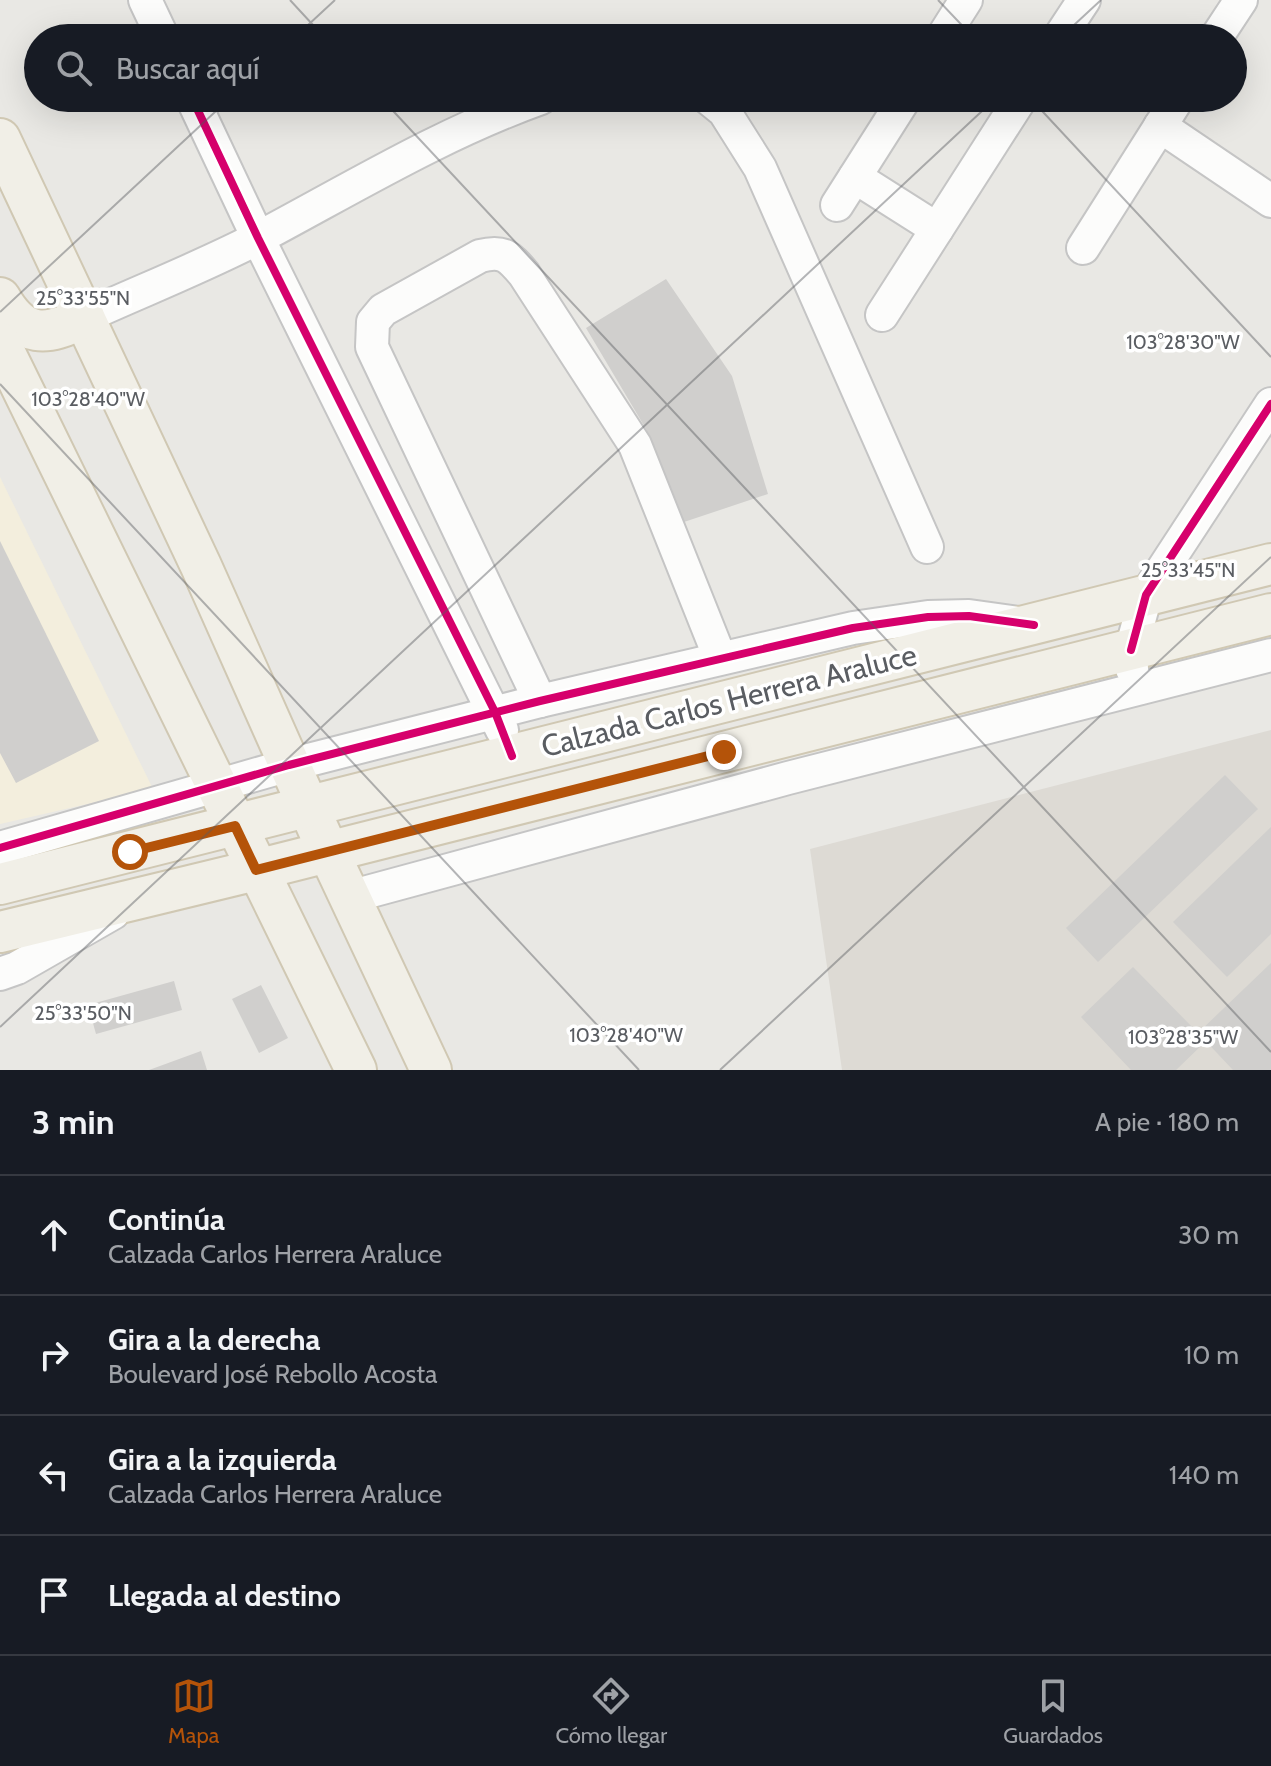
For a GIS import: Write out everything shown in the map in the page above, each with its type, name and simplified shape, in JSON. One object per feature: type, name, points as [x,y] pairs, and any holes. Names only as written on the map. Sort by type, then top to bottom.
[{"type":"main road","points":[[0,139],[201,566],[308,808],[431,1070]]},
{"type":"main road","points":[[0,298],[18,323],[41,331],[54,331],[84,317]]},
{"type":"main road","points":[[2,351],[356,1070]]},
{"type":"main road","name":"Calzada Carlos Herrera Araluce","points":[[0,884],[1271,564]]},
{"type":"main road","name":"Calzada Carlos Herrera Araluce","points":[[0,932],[1271,614]]},
{"type":"street","points":[[145,0],[156,24]]},
{"type":"street","points":[[951,24],[966,0]]},
{"type":"street","points":[[1073,24],[1084,0]]},
{"type":"street","points":[[1225,24],[1241,0]]},
{"type":"street","points":[[199,112],[258,238],[495,712],[512,756]]},
{"type":"street","points":[[84,317],[258,238],[406,158],[502,112]]},
{"type":"street","points":[[725,112],[760,168],[927,547]]},
{"type":"street","points":[[837,205],[896,112]]},
{"type":"street","points":[[882,315],[1012,112]]},
{"type":"street","points":[[1083,248],[1169,112]]},
{"type":"street","points":[[1160,126],[1271,201]]},
{"type":"street","points":[[855,177],[937,229]]},
{"type":"street","points":[[540,701],[372,347],[373,322],[383,310],[480,256],[494,252],[506,256],[524,274],[635,445],[720,658]]},
{"type":"street","points":[[1134,690],[1131,650],[1146,595],[1271,404]]},
{"type":"street","points":[[0,848],[289,765],[540,701],[853,628],[928,617],[969,616],[1034,625]]},
{"type":"street","points":[[349,897],[788,778],[1271,655]]},
{"type":"street","points":[[0,974],[17,968],[138,898]]},
{"type":"shaded area","points":[[0,477],[153,789],[0,824]]},
{"type":"shaded area","points":[[1271,730],[1271,1070],[842,1070],[810,849]]},
{"type":"building","points":[[666,279],[732,376],[768,494],[678,524],[646,429],[586,328]]},
{"type":"building","points":[[0,541],[99,741],[16,783],[0,753]]},
{"type":"building","points":[[1225,775],[1258,809],[1098,962],[1066,928]]},
{"type":"building","points":[[1271,827],[1271,934],[1227,977],[1173,922]]},
{"type":"building","points":[[1271,963],[1271,1070],[1233,1070],[1201,1036],[1205,1042],[1176,1070],[1131,1070],[1081,1017],[1133,967],[1198,1033]]},
{"type":"building","points":[[174,981],[182,1010],[96,1034],[88,1005]]},
{"type":"building","points":[[261,985],[288,1038],[259,1053],[232,999]]},
{"type":"building","points":[[201,1051],[207,1070],[149,1070]]},
{"type":"cycle path","points":[[199,112],[258,238],[495,712],[512,756]]},
{"type":"cycle path","points":[[1131,650],[1146,595],[1271,404]]},
{"type":"cycle path","points":[[0,848],[289,765],[540,701],[853,628],[928,617],[969,616],[1034,625]]},
{"type":"route","points":[[130,852],[235,826],[256,870],[724,752]]}]
